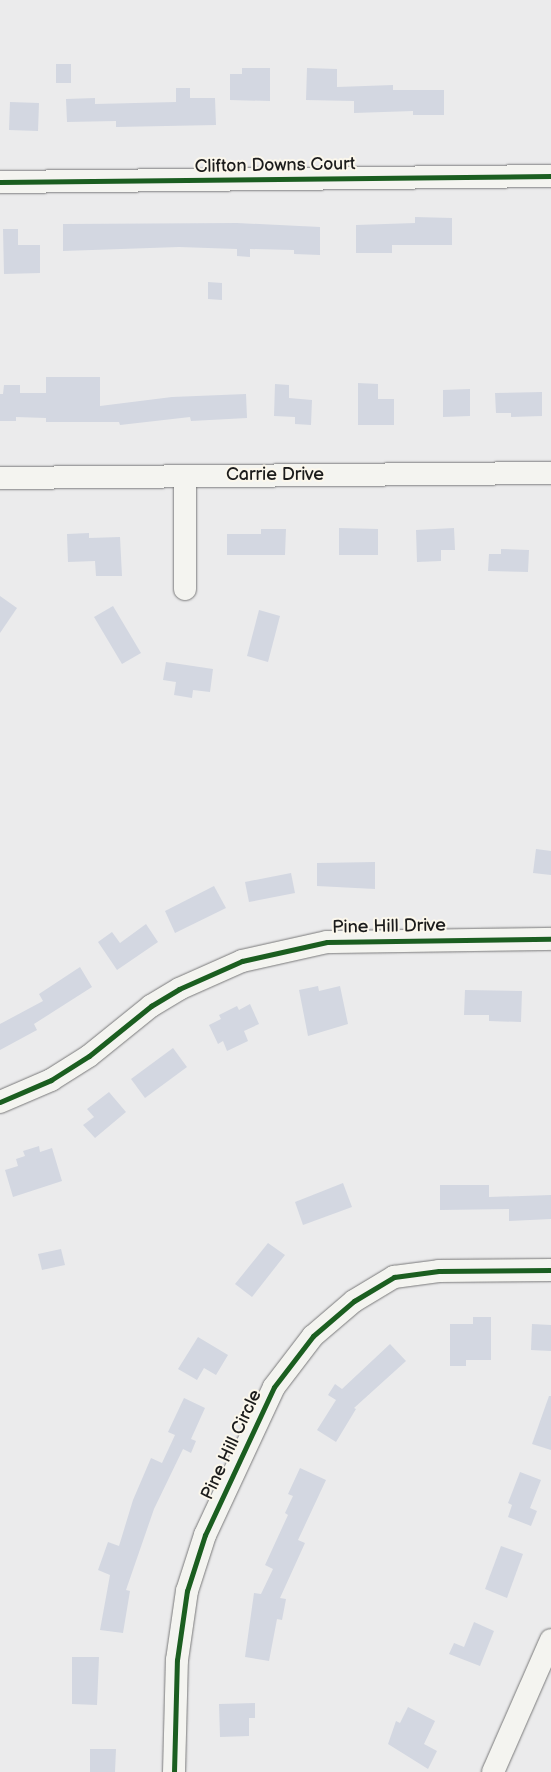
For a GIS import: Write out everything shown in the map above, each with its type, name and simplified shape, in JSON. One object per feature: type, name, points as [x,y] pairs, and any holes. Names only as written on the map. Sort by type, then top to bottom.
[{"type":"street","name":"Clifton Downs Court","points":[[0,182],[551,176]]},
{"type":"street","name":"Carrie Drive","points":[[0,478],[551,473]]},
{"type":"street","points":[[185,476],[185,590]]},
{"type":"street","name":"Pine Hill Drive","points":[[0,1102],[51,1080],[89,1056],[151,1006],[179,989],[242,961],[327,942],[551,940]]},
{"type":"street","name":"Pine Hill Circle","points":[[174,1772],[177,1660],[187,1591],[205,1535],[274,1387],[313,1336],[354,1301],[394,1277],[439,1271],[551,1270]]},
{"type":"street","points":[[493,1772],[551,1640]]},
{"type":"building","points":[[56,64],[71,64],[71,83],[56,83]]},
{"type":"building","points":[[242,68],[270,68],[270,101],[230,100],[230,74],[242,74]]},
{"type":"building","points":[[307,68],[337,69],[337,87],[393,85],[393,90],[444,90],[444,115],[413,115],[413,111],[354,113],[354,101],[306,100]]},
{"type":"building","points":[[176,88],[190,88],[190,98],[215,98],[216,125],[116,127],[116,121],[67,122],[66,99],[95,98],[95,104],[176,102]]},
{"type":"building","points":[[10,102],[39,103],[38,131],[9,130]]},
{"type":"building","points":[[415,217],[452,218],[452,245],[392,245],[392,253],[356,253],[356,225],[415,223]]},
{"type":"building","points":[[237,223],[320,227],[320,255],[294,254],[294,250],[250,249],[250,257],[237,256],[237,249],[179,247],[63,251],[63,224]]},
{"type":"building","points":[[3,229],[18,229],[18,245],[40,245],[40,273],[4,274]]},
{"type":"building","points":[[208,282],[222,283],[222,300],[208,299]]},
{"type":"building","points":[[46,377],[100,377],[100,406],[172,397],[246,394],[247,418],[191,421],[190,417],[120,425],[119,422],[46,422],[46,418],[16,417],[16,421],[0,421],[0,394],[3,394],[4,385],[20,385],[20,393],[46,393]]},
{"type":"building","points":[[358,383],[378,384],[378,399],[394,399],[394,425],[358,425]]},
{"type":"building","points":[[275,384],[289,385],[289,398],[312,400],[311,425],[295,424],[295,417],[274,416]]},
{"type":"building","points":[[470,389],[470,416],[443,417],[443,390]]},
{"type":"building","points":[[542,392],[542,416],[511,417],[511,413],[496,413],[495,393]]},
{"type":"building","points":[[339,528],[378,529],[378,555],[339,555]]},
{"type":"building","points":[[454,528],[455,550],[441,550],[441,561],[417,562],[416,530]]},
{"type":"building","points":[[261,529],[286,529],[285,555],[227,555],[227,534],[261,534]]},
{"type":"building","points":[[89,533],[89,538],[120,537],[122,576],[96,576],[95,561],[68,562],[67,534]]},
{"type":"building","points":[[501,549],[529,550],[528,572],[488,571],[489,554],[501,554]]},
{"type":"building","points":[[0,596],[17,608],[0,633]]},
{"type":"building","points":[[113,606],[141,653],[122,664],[94,617]]},
{"type":"building","points":[[259,610],[280,616],[268,662],[247,656]]},
{"type":"building","points":[[166,662],[213,669],[210,692],[193,690],[192,698],[174,695],[176,682],[163,680]]},
{"type":"building","points":[[536,849],[551,851],[551,875],[533,873]]},
{"type":"building","points":[[375,862],[375,889],[317,886],[317,863]]},
{"type":"building","points":[[291,873],[295,893],[249,902],[245,882]]},
{"type":"building","points":[[214,886],[226,908],[175,933],[165,911]]},
{"type":"building","points":[[146,924],[158,942],[117,970],[98,942],[112,932],[120,943]]},
{"type":"building","points":[[80,967],[92,987],[34,1024],[37,1030],[0,1050],[0,1024],[43,1001],[39,994]]},
{"type":"building","points":[[318,986],[319,991],[340,986],[348,1024],[308,1036],[299,990]]},
{"type":"building","points":[[465,990],[522,991],[521,1022],[489,1021],[489,1015],[464,1015]]},
{"type":"building","points":[[250,1004],[259,1024],[244,1031],[248,1041],[227,1051],[223,1041],[218,1044],[209,1025],[221,1019],[219,1015],[237,1006],[239,1010]]},
{"type":"building","points":[[173,1048],[187,1067],[145,1098],[131,1079]]},
{"type":"building","points":[[109,1092],[126,1112],[95,1138],[83,1125],[94,1117],[87,1109]]},
{"type":"building","points":[[39,1146],[40,1152],[52,1148],[62,1181],[13,1197],[5,1170],[18,1166],[16,1159],[25,1156],[23,1151]]},
{"type":"building","points":[[343,1183],[352,1207],[303,1225],[295,1202]]},
{"type":"building","points":[[440,1185],[489,1185],[489,1197],[551,1195],[551,1219],[509,1221],[509,1209],[440,1210]]},
{"type":"building","points":[[268,1243],[285,1255],[252,1297],[235,1284]]},
{"type":"building","points":[[61,1249],[65,1265],[42,1270],[38,1254]]},
{"type":"building","points":[[473,1317],[491,1317],[491,1360],[466,1360],[466,1366],[450,1366],[450,1324],[473,1324]]},
{"type":"building","points":[[532,1324],[551,1325],[551,1351],[531,1350]]},
{"type":"building","points":[[198,1337],[228,1355],[216,1375],[204,1368],[197,1380],[178,1369]]},
{"type":"building","points":[[390,1344],[406,1361],[354,1408],[356,1409],[336,1442],[317,1430],[336,1400],[328,1395],[335,1384],[342,1389]]},
{"type":"building","points":[[549,1396],[551,1396],[551,1450],[532,1444]]},
{"type":"building","points":[[184,1398],[205,1408],[191,1439],[196,1441],[191,1453],[183,1449],[154,1509],[126,1590],[130,1591],[123,1633],[100,1630],[110,1575],[98,1570],[108,1542],[119,1546],[133,1500],[151,1458],[162,1463],[175,1435],[168,1432]]},
{"type":"building","points":[[300,1468],[326,1480],[298,1540],[305,1543],[280,1598],[286,1599],[282,1620],[277,1619],[269,1661],[245,1657],[254,1593],[261,1594],[273,1569],[265,1565],[288,1515],[285,1513],[293,1496],[288,1494]]},
{"type":"building","points":[[520,1472],[541,1480],[530,1508],[537,1511],[531,1526],[508,1517],[512,1505],[508,1503]]},
{"type":"building","points":[[501,1546],[523,1554],[507,1598],[485,1589]]},
{"type":"building","points":[[474,1622],[494,1631],[480,1666],[449,1654],[454,1643],[464,1647]]},
{"type":"building","points":[[72,1657],[99,1657],[97,1705],[72,1704]]},
{"type":"building","points":[[255,1703],[255,1718],[249,1718],[249,1736],[220,1737],[219,1704]]},
{"type":"building","points":[[408,1707],[435,1721],[424,1744],[437,1751],[428,1769],[388,1744],[396,1721],[400,1723]]},
{"type":"building","points":[[90,1749],[116,1749],[115,1772],[90,1772]]},
{"type":"cycle path","points":[[0,182],[551,176]]},
{"type":"cycle path","points":[[0,1102],[51,1080],[89,1056],[151,1006],[179,989],[242,961],[327,942],[551,939]]},
{"type":"cycle path","points":[[174,1772],[177,1660],[187,1591],[205,1535],[274,1387],[313,1336],[354,1301],[394,1277],[439,1271],[551,1270]]}]
